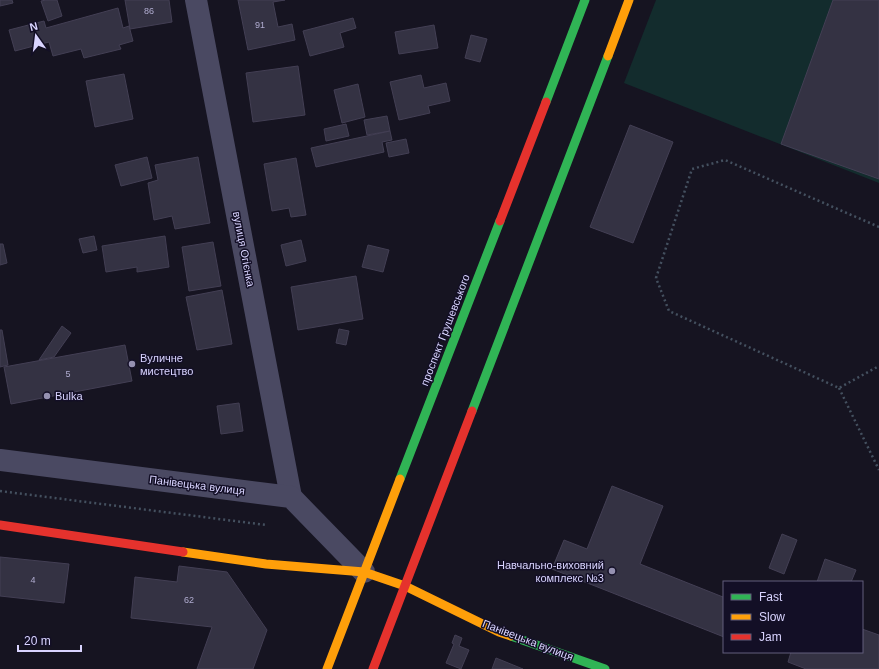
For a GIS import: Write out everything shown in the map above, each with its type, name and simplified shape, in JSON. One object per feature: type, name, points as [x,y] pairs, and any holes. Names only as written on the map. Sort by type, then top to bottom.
[{"type":"main road","name":"проспект Грушевського","points":[[328,669],[585,0]]},
{"type":"main road","points":[[373,669],[629,0]]},
{"type":"main road","name":"Панівецька вулиця","points":[[0,525],[266,564],[364,572],[405,586],[499,632],[605,669]]},
{"type":"street","name":"вулиця Огієнка","points":[[196,0],[291,497]]},
{"type":"street","name":"Панівецька вулиця","points":[[0,460],[291,497],[364,572]]},
{"type":"path","points":[[879,227],[725,160],[692,169],[656,278],[669,311],[839,388],[879,470]]},
{"type":"path","points":[[839,388],[879,366]]},
{"type":"path","points":[[0,491],[266,525]]},
{"type":"green space","points":[[656,0],[879,0],[879,183],[624,83]]},
{"type":"building","points":[[0,0],[12,0],[13,3],[0,6]]},
{"type":"building","points":[[57,0],[62,16],[48,21],[41,1]]},
{"type":"building","points":[[125,0],[169,0],[172,22],[130,29]]},
{"type":"building","points":[[238,0],[285,0],[273,2],[278,27],[292,24],[295,40],[248,50]]},
{"type":"building","points":[[833,0],[879,0],[879,179],[781,144]]},
{"type":"building","points":[[118,8],[123,28],[129,26],[133,41],[119,45],[121,49],[84,58],[81,49],[53,56],[49,42],[15,51],[9,30],[44,21],[46,28]]},
{"type":"building","points":[[353,18],[356,28],[340,33],[344,47],[310,56],[303,31]]},
{"type":"building","points":[[434,25],[438,48],[399,54],[395,32]]},
{"type":"building","points":[[471,35],[487,39],[480,62],[465,58]]},
{"type":"building","points":[[298,66],[305,115],[253,122],[246,73]]},
{"type":"building","points":[[124,74],[133,119],[95,127],[86,81]]},
{"type":"building","points":[[421,75],[424,88],[446,83],[450,101],[428,106],[430,113],[399,120],[390,82]]},
{"type":"building","points":[[358,84],[365,117],[342,123],[334,90]]},
{"type":"building","points":[[387,116],[390,131],[367,135],[364,120]]},
{"type":"building","points":[[346,124],[349,136],[326,141],[324,129]]},
{"type":"building","points":[[630,125],[673,142],[633,243],[590,227]]},
{"type":"building","points":[[390,131],[392,140],[382,142],[384,152],[316,167],[311,148]]},
{"type":"building","points":[[406,139],[409,153],[389,157],[386,143]]},
{"type":"building","points":[[147,157],[152,178],[121,186],[115,165]]},
{"type":"building","points":[[198,157],[210,223],[175,229],[172,216],[154,220],[148,183],[158,180],[155,165]]},
{"type":"building","points":[[296,158],[306,215],[291,217],[289,208],[272,211],[264,164]]},
{"type":"building","points":[[94,236],[97,250],[83,253],[79,239]]},
{"type":"building","points":[[165,236],[169,267],[137,272],[137,267],[106,272],[102,246]]},
{"type":"building","points":[[301,240],[306,261],[286,266],[281,245]]},
{"type":"building","points":[[213,242],[221,286],[189,291],[182,247]]},
{"type":"building","points":[[0,244],[3,244],[7,263],[0,265]]},
{"type":"building","points":[[368,245],[389,250],[383,272],[362,267]]},
{"type":"building","points":[[356,276],[363,319],[298,330],[291,287]]},
{"type":"building","points":[[222,290],[232,344],[197,350],[186,297]]},
{"type":"building","points":[[62,326],[71,333],[54,357],[39,360]]},
{"type":"building","points":[[339,329],[349,331],[346,345],[336,343]]},
{"type":"building","points":[[0,330],[2,330],[8,365],[0,367]]},
{"type":"building","points":[[125,345],[132,381],[11,404],[4,367]]},
{"type":"building","points":[[239,403],[243,431],[221,434],[217,406]]},
{"type":"building","points":[[612,486],[663,506],[640,564],[723,597],[723,637],[552,569],[564,540],[587,549]]},
{"type":"building","points":[[782,534],[797,540],[784,574],[769,568]]},
{"type":"building","points":[[0,557],[69,564],[64,603],[0,596]]},
{"type":"building","points":[[825,559],[856,570],[851,581],[817,581]]},
{"type":"building","points":[[179,566],[227,572],[267,630],[253,669],[197,669],[212,627],[131,618],[135,577],[177,582]]},
{"type":"building","points":[[863,629],[879,635],[879,669],[806,669],[788,662],[791,653],[863,653]]},
{"type":"building","points":[[455,635],[462,638],[459,646],[469,650],[461,669],[446,663],[454,644],[452,643]]},
{"type":"building","points":[[496,658],[523,669],[492,669]]},
{"type":"traffic: fast","points":[[546,102],[585,0]]},
{"type":"traffic: fast","points":[[472,411],[608,56]]},
{"type":"traffic: fast","points":[[400,479],[500,221]]},
{"type":"traffic: fast","points":[[511,636],[605,669]]},
{"type":"traffic: slow","points":[[608,56],[629,0]]},
{"type":"traffic: slow","points":[[327,669],[400,479]]},
{"type":"traffic: slow","points":[[183,552],[266,564],[364,572],[405,586],[499,632],[511,636]]},
{"type":"traffic: jam","points":[[500,221],[546,102]]},
{"type":"traffic: jam","points":[[373,669],[472,411]]},
{"type":"traffic: jam","points":[[0,525],[183,552]]},
{"type":"place","name":"Вуличне мистецтво","points":[[132,364]]},
{"type":"place","name":"Bulka","points":[[47,396]]},
{"type":"place","name":"Навчально-виховний комплекс №3","points":[[612,571]]}]
